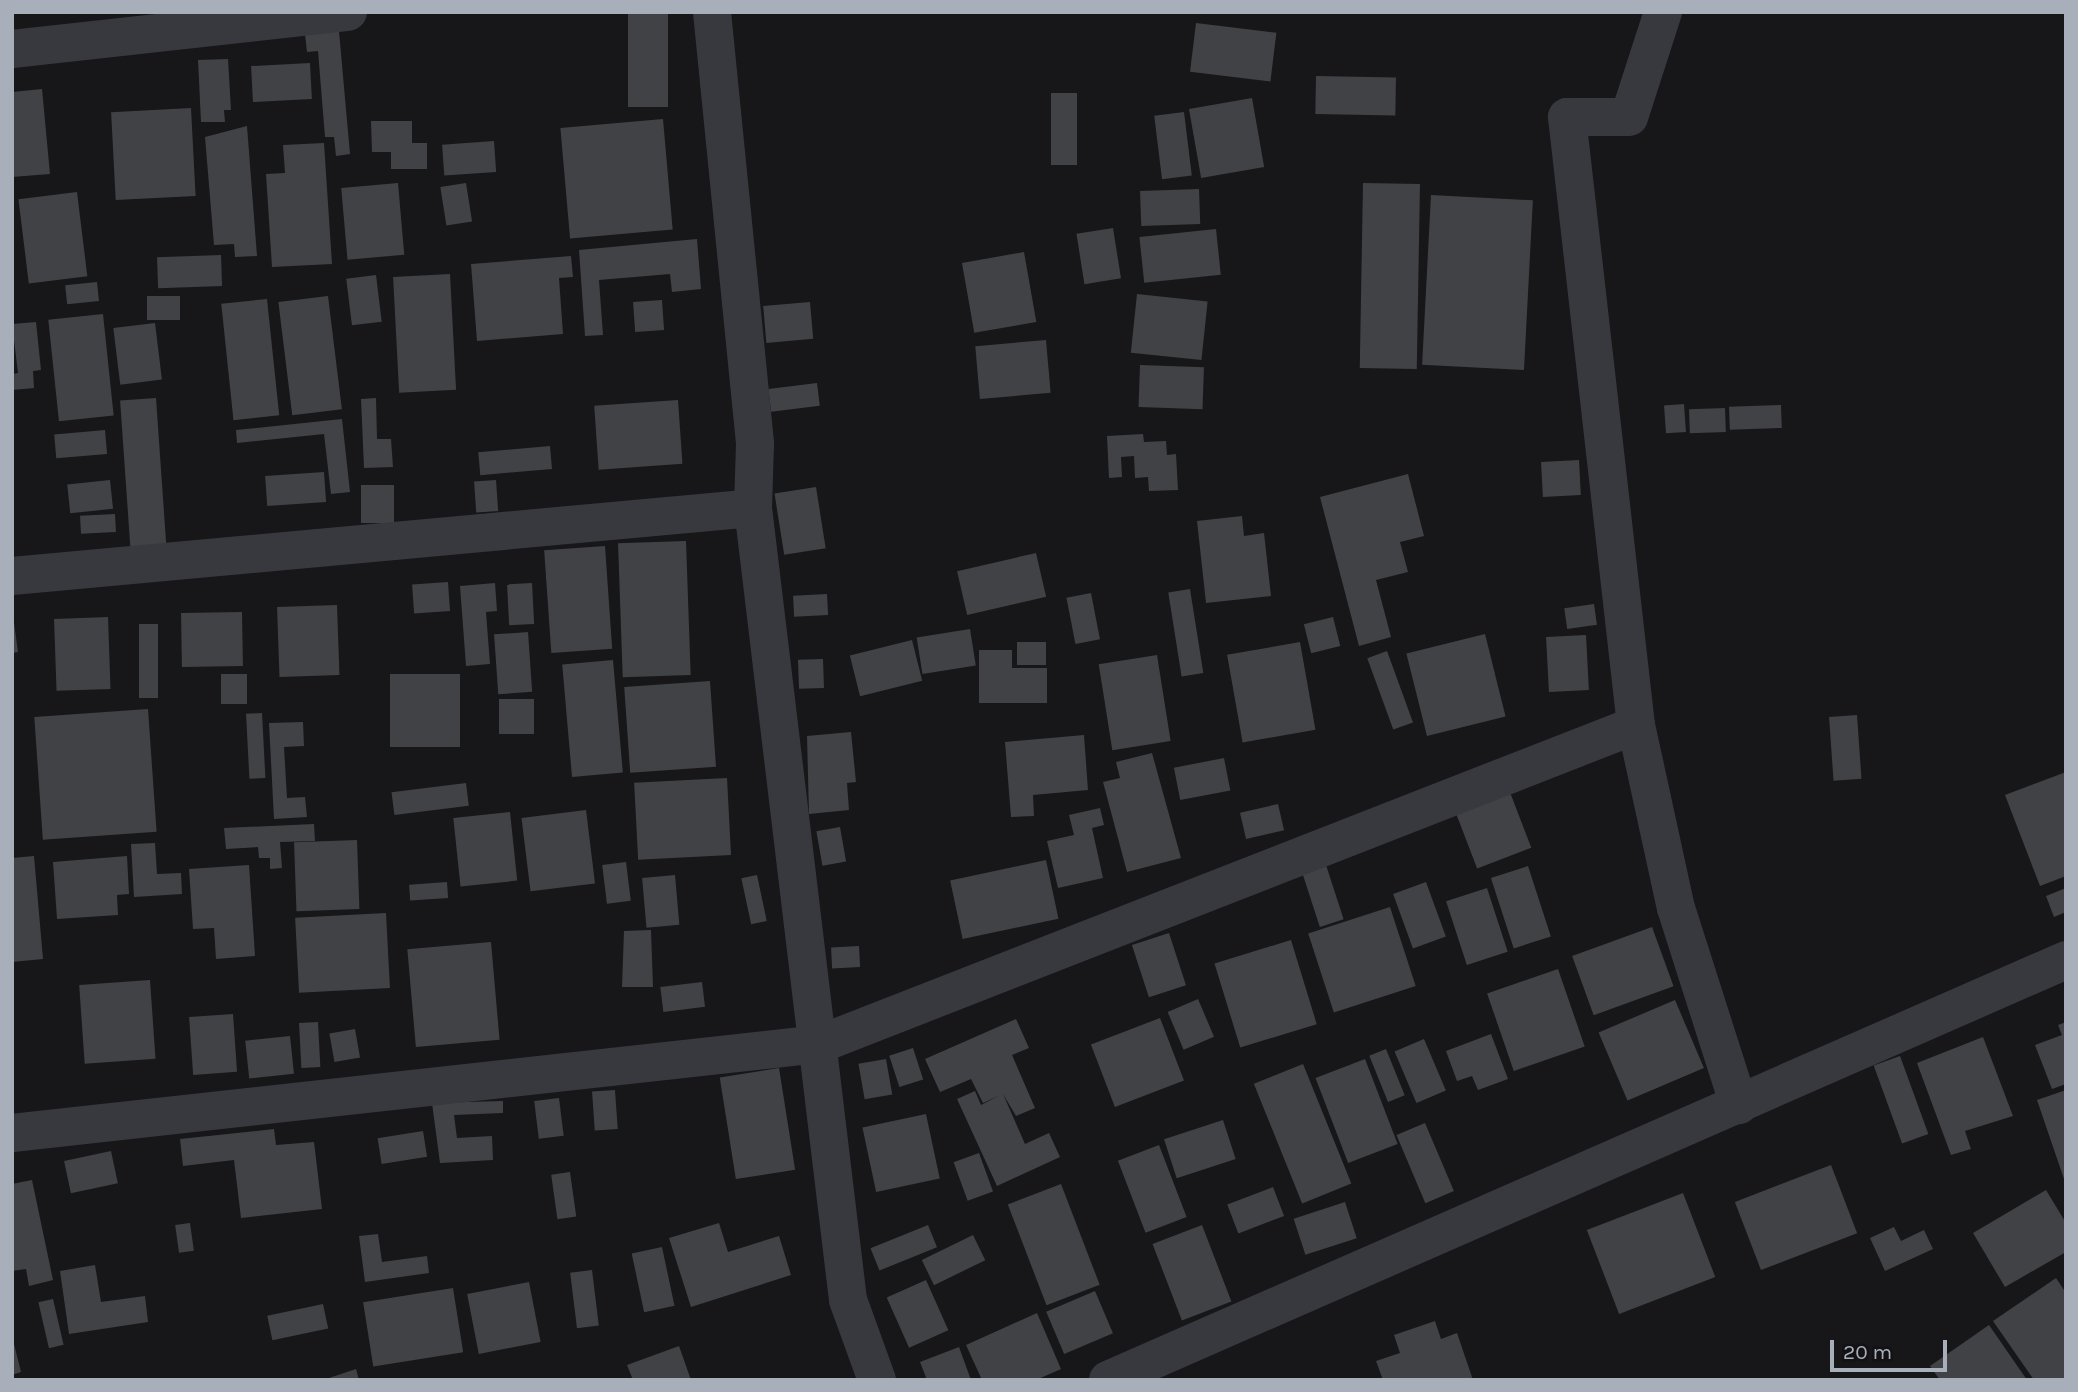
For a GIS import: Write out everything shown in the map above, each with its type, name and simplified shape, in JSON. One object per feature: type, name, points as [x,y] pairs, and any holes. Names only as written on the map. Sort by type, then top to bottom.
[{"type":"street","points":[[12,49],[348,12]]},
{"type":"street","points":[[712,12],[755,444],[753,508],[820,1044],[848,1300],[877,1380]]},
{"type":"street","points":[[1662,12],[1629,117],[1567,117],[1636,725],[1676,908],[1739,1105]]},
{"type":"street","points":[[12,576],[753,508]]},
{"type":"street","points":[[12,1133],[820,1044],[1636,725]]},
{"type":"street","points":[[1108,1380],[2066,960]]},
{"type":"building","points":[[628,12],[668,12],[668,107],[628,107]]},
{"type":"building","points":[[1196,23],[1276,33],[1270,82],[1190,72]]},
{"type":"building","points":[[339,31],[350,154],[336,156],[334,137],[325,137],[318,51],[307,52],[305,34]]},
{"type":"building","points":[[228,59],[231,110],[224,110],[225,122],[201,122],[198,60]]},
{"type":"building","points":[[310,63],[312,99],[253,102],[251,66]]},
{"type":"building","points":[[1316,76],[1396,77],[1395,115],[1315,114]]},
{"type":"building","points":[[42,89],[50,174],[12,177],[12,92]]},
{"type":"building","points":[[1051,93],[1077,93],[1077,165],[1051,165]]},
{"type":"building","points":[[1252,98],[1264,167],[1201,178],[1189,109]]},
{"type":"building","points":[[191,108],[196,196],[116,200],[111,112]]},
{"type":"building","points":[[1184,112],[1192,176],[1162,179],[1154,116]]},
{"type":"building","points":[[663,119],[673,230],[570,239],[560,128]]},
{"type":"building","points":[[371,121],[412,121],[412,143],[427,143],[427,169],[391,169],[391,152],[372,152]]},
{"type":"building","points":[[247,126],[257,256],[235,257],[234,244],[214,245],[205,137]]},
{"type":"building","points":[[494,141],[496,172],[444,176],[442,145]]},
{"type":"building","points":[[324,143],[332,264],[272,267],[266,174],[285,173],[283,145]]},
{"type":"building","points":[[398,183],[404,255],[347,260],[341,188]]},
{"type":"building","points":[[466,183],[472,222],[446,226],[440,187]]},
{"type":"building","points":[[1363,183],[1420,184],[1417,369],[1360,368]]},
{"type":"building","points":[[1199,189],[1200,224],[1141,226],[1140,191]]},
{"type":"building","points":[[77,192],[87,276],[29,284],[18,199]]},
{"type":"building","points":[[1431,195],[1533,200],[1524,370],[1422,365]]},
{"type":"building","points":[[1113,228],[1121,278],[1084,284],[1076,234]]},
{"type":"building","points":[[1216,229],[1221,275],[1144,283],[1139,237]]},
{"type":"building","points":[[697,239],[701,289],[672,292],[670,274],[599,280],[603,335],[585,336],[579,250]]},
{"type":"building","points":[[1024,252],[1036,322],[974,333],[962,263]]},
{"type":"building","points":[[221,255],[222,286],[158,288],[157,257]]},
{"type":"building","points":[[571,256],[573,277],[559,278],[563,334],[477,341],[471,264]]},
{"type":"building","points":[[450,274],[456,390],[399,393],[393,277]]},
{"type":"building","points":[[376,275],[382,322],[352,325],[346,279]]},
{"type":"building","points":[[97,282],[99,301],[67,304],[65,285]]},
{"type":"building","points":[[1137,294],[1208,301],[1201,360],[1131,353]]},
{"type":"building","points":[[147,296],[180,296],[180,320],[147,320]]},
{"type":"building","points":[[328,296],[342,409],[292,415],[278,302]]},
{"type":"building","points":[[267,299],[279,415],[233,420],[221,304]]},
{"type":"building","points":[[662,300],[664,330],[635,332],[633,302]]},
{"type":"building","points":[[810,302],[813,339],[766,343],[763,306]]},
{"type":"building","points":[[103,314],[114,415],[59,421],[48,320]]},
{"type":"building","points":[[36,322],[41,370],[33,371],[34,388],[12,390],[12,374],[18,373],[12,324]]},
{"type":"building","points":[[155,323],[162,380],[120,385],[113,328]]},
{"type":"building","points":[[1046,340],[1051,393],[980,399],[975,346]]},
{"type":"building","points":[[1140,365],[1204,367],[1202,409],[1139,407]]},
{"type":"building","points":[[817,383],[820,406],[771,412],[768,389]]},
{"type":"building","points":[[156,398],[167,550],[131,552],[120,401]]},
{"type":"building","points":[[376,398],[377,439],[391,439],[393,467],[364,468],[361,399]]},
{"type":"building","points":[[678,400],[682,464],[599,470],[594,406]]},
{"type":"building","points":[[1684,404],[1686,432],[1666,433],[1664,405]]},
{"type":"building","points":[[1781,405],[1782,428],[1730,430],[1729,407]]},
{"type":"building","points":[[1725,408],[1726,432],[1690,433],[1689,409]]},
{"type":"building","points":[[342,419],[350,492],[331,494],[324,434],[237,443],[236,430]]},
{"type":"building","points":[[105,430],[107,454],[56,458],[54,434]]},
{"type":"building","points":[[1143,434],[1144,442],[1166,441],[1167,455],[1176,454],[1178,490],[1149,491],[1148,477],[1135,478],[1134,456],[1121,457],[1122,477],[1109,478],[1107,436]]},
{"type":"building","points":[[550,446],[552,469],[480,475],[478,452]]},
{"type":"building","points":[[1579,460],[1581,495],[1543,497],[1541,462]]},
{"type":"building","points":[[324,472],[326,502],[267,506],[265,476]]},
{"type":"building","points":[[1408,474],[1424,536],[1400,542],[1408,572],[1376,580],[1391,637],[1359,646],[1320,497]]},
{"type":"building","points":[[110,480],[113,509],[70,513],[67,484]]},
{"type":"building","points":[[496,480],[498,511],[476,512],[474,482]]},
{"type":"building","points":[[361,485],[394,485],[394,523],[361,523]]},
{"type":"building","points":[[816,487],[826,548],[784,555],[775,494]]},
{"type":"building","points":[[115,514],[116,532],[81,534],[80,516]]},
{"type":"building","points":[[1242,516],[1244,536],[1264,533],[1271,596],[1206,603],[1197,521]]},
{"type":"building","points":[[686,541],[691,675],[623,677],[618,543]]},
{"type":"building","points":[[605,546],[612,649],[551,653],[544,550]]},
{"type":"building","points":[[1036,553],[1046,597],[967,615],[957,571]]},
{"type":"building","points":[[448,582],[450,611],[414,613],[412,585]]},
{"type":"building","points":[[495,583],[497,611],[486,612],[490,664],[466,666],[460,586]]},
{"type":"building","points":[[532,583],[534,624],[509,625],[507,584]]},
{"type":"building","points":[[1190,589],[1203,673],[1182,676],[1168,592]]},
{"type":"building","points":[[1091,593],[1100,639],[1075,644],[1066,598]]},
{"type":"building","points":[[827,594],[828,615],[794,617],[793,596]]},
{"type":"building","points":[[1594,604],[1597,625],[1567,629],[1564,608]]},
{"type":"building","points":[[337,605],[339,675],[279,677],[277,607]]},
{"type":"building","points":[[12,608],[18,652],[12,653]]},
{"type":"building","points":[[242,612],[243,666],[182,667],[181,613]]},
{"type":"building","points":[[108,617],[111,689],[57,691],[54,619]]},
{"type":"building","points":[[1333,617],[1340,646],[1311,653],[1304,624]]},
{"type":"building","points":[[139,624],[158,624],[158,698],[139,698]]},
{"type":"building","points":[[970,629],[976,666],[922,674],[917,637]]},
{"type":"building","points":[[528,632],[532,692],[498,694],[494,634]]},
{"type":"building","points":[[1485,634],[1506,716],[1427,736],[1406,654]]},
{"type":"building","points":[[1586,635],[1589,690],[1549,692],[1546,637]]},
{"type":"building","points":[[912,640],[922,681],[860,696],[850,655]]},
{"type":"building","points":[[1017,642],[1046,642],[1046,665],[1017,665]]},
{"type":"building","points":[[1300,642],[1315,730],[1243,742],[1227,655]]},
{"type":"building","points":[[979,650],[1012,650],[1012,668],[1047,668],[1047,703],[979,703]]},
{"type":"building","points":[[1387,651],[1413,722],[1393,730],[1367,658]]},
{"type":"building","points":[[1157,655],[1171,741],[1112,750],[1099,664]]},
{"type":"building","points":[[823,659],[824,688],[799,689],[798,660]]},
{"type":"building","points":[[613,660],[623,773],[572,777],[562,664]]},
{"type":"building","points":[[221,674],[247,674],[247,704],[221,704]]},
{"type":"building","points":[[390,674],[460,674],[460,747],[390,747]]},
{"type":"building","points":[[710,681],[716,767],[630,773],[624,687]]},
{"type":"building","points":[[499,699],[534,699],[534,734],[499,734]]},
{"type":"building","points":[[148,709],[157,832],[43,840],[34,717]]},
{"type":"building","points":[[262,713],[265,778],[249,779],[246,714]]},
{"type":"building","points":[[1857,715],[1861,779],[1834,781],[1829,717]]},
{"type":"building","points":[[303,722],[304,746],[284,747],[287,798],[305,797],[307,817],[274,819],[269,723]]},
{"type":"building","points":[[851,732],[856,782],[847,783],[849,810],[809,814],[807,736]]},
{"type":"building","points":[[1084,735],[1088,790],[1033,795],[1034,816],[1011,817],[1005,742]]},
{"type":"building","points":[[1152,753],[1181,858],[1127,872],[1103,782],[1120,778],[1116,762]]},
{"type":"building","points":[[1224,758],[1230,790],[1180,800],[1174,768]]},
{"type":"building","points":[[2066,772],[2066,876],[2040,886],[2005,795]]},
{"type":"building","points":[[727,778],[731,855],[638,860],[634,783]]},
{"type":"building","points":[[466,783],[469,806],[394,815],[392,792]]},
{"type":"building","points":[[1508,787],[1531,848],[1477,868],[1454,808]]},
{"type":"building","points":[[1278,804],[1284,830],[1246,839],[1240,813]]},
{"type":"building","points":[[1100,808],[1104,825],[1092,828],[1103,878],[1058,888],[1047,841],[1074,835],[1069,815]]},
{"type":"building","points":[[586,810],[595,883],[531,891],[521,818]]},
{"type":"building","points":[[510,812],[517,881],[461,887],[453,818]]},
{"type":"building","points":[[314,824],[315,841],[280,842],[282,868],[270,869],[270,858],[259,858],[258,847],[226,849],[224,828]]},
{"type":"building","points":[[840,827],[846,861],[822,866],[816,831]]},
{"type":"building","points":[[357,840],[359,909],[296,911],[294,842]]},
{"type":"building","points":[[155,843],[157,874],[181,873],[182,894],[134,897],[131,844]]},
{"type":"building","points":[[34,856],[43,959],[12,962],[12,858]]},
{"type":"building","points":[[127,856],[129,894],[117,895],[118,915],[57,919],[53,862]]},
{"type":"building","points":[[1046,860],[1058,919],[963,939],[950,880]]},
{"type":"building","points":[[626,862],[631,901],[607,904],[602,865]]},
{"type":"building","points":[[249,865],[255,956],[216,959],[214,928],[193,929],[189,869]]},
{"type":"building","points":[[1326,865],[1344,919],[1320,927],[1302,873]]},
{"type":"building","points":[[1528,866],[1551,936],[1514,948],[1491,878]]},
{"type":"building","points":[[675,875],[679,925],[646,928],[642,878]]},
{"type":"building","points":[[757,875],[767,921],[751,924],[741,878]]},
{"type":"building","points":[[447,882],[448,898],[410,901],[409,885]]},
{"type":"building","points":[[1426,882],[1446,937],[1413,948],[1393,894]]},
{"type":"building","points":[[1487,888],[1508,952],[1467,965],[1446,901]]},
{"type":"building","points":[[2066,888],[2066,912],[2054,917],[2046,896]]},
{"type":"building","points":[[1390,907],[1416,986],[1334,1013],[1308,934]]},
{"type":"building","points":[[386,913],[390,988],[299,993],[295,918]]},
{"type":"building","points":[[1652,927],[1674,986],[1594,1015],[1572,956]]},
{"type":"building","points":[[651,930],[653,987],[622,987],[624,931]]},
{"type":"building","points":[[1169,933],[1186,985],[1149,997],[1132,945]]},
{"type":"building","points":[[1291,940],[1317,1024],[1240,1048],[1214,963]]},
{"type":"building","points":[[491,942],[500,1040],[416,1047],[407,949]]},
{"type":"building","points":[[859,946],[860,967],[832,968],[831,947]]},
{"type":"building","points":[[1558,969],[1585,1047],[1514,1071],[1487,993]]},
{"type":"building","points":[[150,980],[156,1059],[85,1064],[79,985]]},
{"type":"building","points":[[702,982],[705,1007],[663,1012],[660,987]]},
{"type":"building","points":[[1198,999],[1214,1037],[1184,1050],[1168,1012]]},
{"type":"building","points":[[1675,1000],[1704,1068],[1628,1101],[1599,1032]]},
{"type":"building","points":[[233,1014],[237,1072],[193,1075],[189,1017]]},
{"type":"building","points":[[1160,1018],[1184,1081],[1115,1107],[1091,1045]]},
{"type":"building","points":[[1016,1019],[1029,1048],[1012,1055],[1035,1108],[1016,1116],[1003,1094],[1025,1144],[1049,1133],[1060,1157],[997,1186],[957,1099],[975,1091],[981,1105],[1000,1095],[983,1103],[971,1079],[940,1092],[925,1059]]},
{"type":"building","points":[[318,1022],[320,1067],[301,1068],[299,1023]]},
{"type":"building","points":[[2066,1022],[2066,1084],[2052,1089],[2035,1045],[2062,1035],[2058,1025]]},
{"type":"building","points":[[355,1029],[360,1058],[334,1062],[329,1034]]},
{"type":"building","points":[[1491,1034],[1508,1079],[1478,1090],[1472,1076],[1457,1081],[1446,1051]]},
{"type":"building","points":[[290,1036],[294,1074],[249,1078],[245,1041]]},
{"type":"building","points":[[1983,1037],[2013,1116],[1965,1131],[1971,1149],[1951,1155],[1917,1063]]},
{"type":"building","points":[[1424,1039],[1446,1091],[1416,1103],[1395,1052]]},
{"type":"building","points":[[913,1048],[923,1079],[899,1087],[889,1056]]},
{"type":"building","points":[[1386,1049],[1405,1095],[1388,1102],[1369,1056]]},
{"type":"building","points":[[1900,1056],[1928,1134],[1902,1144],[1874,1066]]},
{"type":"building","points":[[886,1059],[892,1094],[865,1099],[858,1064]]},
{"type":"building","points":[[1365,1059],[1398,1144],[1348,1163],[1316,1078]]},
{"type":"building","points":[[1303,1064],[1351,1184],[1302,1203],[1254,1084]]},
{"type":"building","points":[[779,1068],[795,1170],[736,1179],[720,1077]]},
{"type":"building","points":[[615,1090],[618,1129],[595,1131],[592,1092]]},
{"type":"building","points":[[2066,1090],[2066,1182],[2065,1182],[2037,1100]]},
{"type":"building","points":[[559,1098],[564,1136],[539,1139],[534,1101]]},
{"type":"building","points":[[503,1101],[503,1113],[454,1115],[457,1138],[492,1136],[493,1160],[440,1163],[432,1103]]},
{"type":"building","points":[[926,1114],[940,1179],[876,1192],[862,1128]]},
{"type":"building","points":[[1223,1120],[1236,1159],[1177,1178],[1164,1139]]},
{"type":"building","points":[[1425,1123],[1454,1191],[1425,1203],[1396,1135]]},
{"type":"building","points":[[274,1129],[276,1145],[314,1142],[322,1209],[241,1218],[234,1160],[183,1166],[180,1139]]},
{"type":"building","points":[[423,1131],[427,1157],[382,1164],[378,1138]]},
{"type":"building","points":[[1159,1145],[1187,1217],[1146,1233],[1118,1161]]},
{"type":"building","points":[[111,1151],[118,1183],[71,1193],[64,1161]]},
{"type":"building","points":[[979,1153],[993,1192],[968,1201],[954,1162]]},
{"type":"building","points":[[1831,1165],[1857,1233],[1761,1270],[1735,1202]]},
{"type":"building","points":[[570,1172],[576,1217],[557,1219],[551,1175]]},
{"type":"building","points":[[32,1180],[53,1280],[29,1286],[26,1269],[12,1271],[12,1184]]},
{"type":"building","points":[[1061,1184],[1100,1285],[1046,1305],[1008,1204]]},
{"type":"building","points":[[1273,1187],[1284,1216],[1238,1234],[1227,1205]]},
{"type":"building","points":[[2046,1190],[2066,1223],[2066,1252],[2005,1287],[1973,1233]]},
{"type":"building","points":[[1683,1193],[1715,1277],[1619,1314],[1587,1230]]},
{"type":"building","points":[[1345,1202],[1357,1238],[1305,1255],[1294,1219]]},
{"type":"building","points":[[190,1223],[194,1251],[179,1253],[175,1225]]},
{"type":"building","points":[[719,1223],[728,1252],[779,1236],[791,1275],[691,1307],[669,1238]]},
{"type":"building","points":[[928,1225],[937,1247],[880,1270],[871,1248]]},
{"type":"building","points":[[1202,1225],[1231,1302],[1182,1321],[1153,1244]]},
{"type":"building","points":[[1894,1227],[1901,1241],[1924,1230],[1933,1249],[1885,1271],[1870,1238]]},
{"type":"building","points":[[378,1234],[382,1262],[427,1256],[429,1273],[365,1282],[359,1236]]},
{"type":"building","points":[[973,1235],[985,1260],[934,1285],[922,1260]]},
{"type":"building","points":[[662,1247],[674,1306],[644,1312],[632,1253]]},
{"type":"building","points":[[95,1265],[101,1302],[145,1296],[148,1322],[69,1334],[60,1271]]},
{"type":"building","points":[[592,1270],[599,1326],[577,1328],[570,1273]]},
{"type":"building","points":[[2056,1278],[2066,1293],[2066,1380],[2034,1380],[1993,1321]]},
{"type":"building","points":[[926,1280],[948,1330],[909,1348],[887,1297]]},
{"type":"building","points":[[529,1282],[541,1342],[479,1354],[467,1294]]},
{"type":"building","points":[[453,1288],[463,1352],[373,1366],[363,1302]]},
{"type":"building","points":[[1095,1291],[1113,1333],[1064,1354],[1046,1312]]},
{"type":"building","points":[[53,1299],[64,1345],[49,1348],[38,1302]]},
{"type":"building","points":[[323,1304],[328,1328],[272,1340],[267,1316]]},
{"type":"building","points":[[1037,1313],[1061,1369],[1036,1380],[982,1380],[966,1345]]},
{"type":"building","points":[[1435,1321],[1441,1339],[1457,1333],[1473,1380],[1383,1380],[1376,1361],[1400,1353],[1394,1335]]},
{"type":"building","points":[[1989,1325],[2027,1380],[1940,1380],[1930,1366]]},
{"type":"building","points":[[12,1341],[21,1372],[12,1375]]},
{"type":"building","points":[[679,1346],[691,1380],[633,1380],[627,1365]]},
{"type":"building","points":[[959,1347],[971,1380],[927,1380],[920,1362]]},
{"type":"building","points":[[356,1369],[359,1380],[326,1380],[326,1379]]}]
